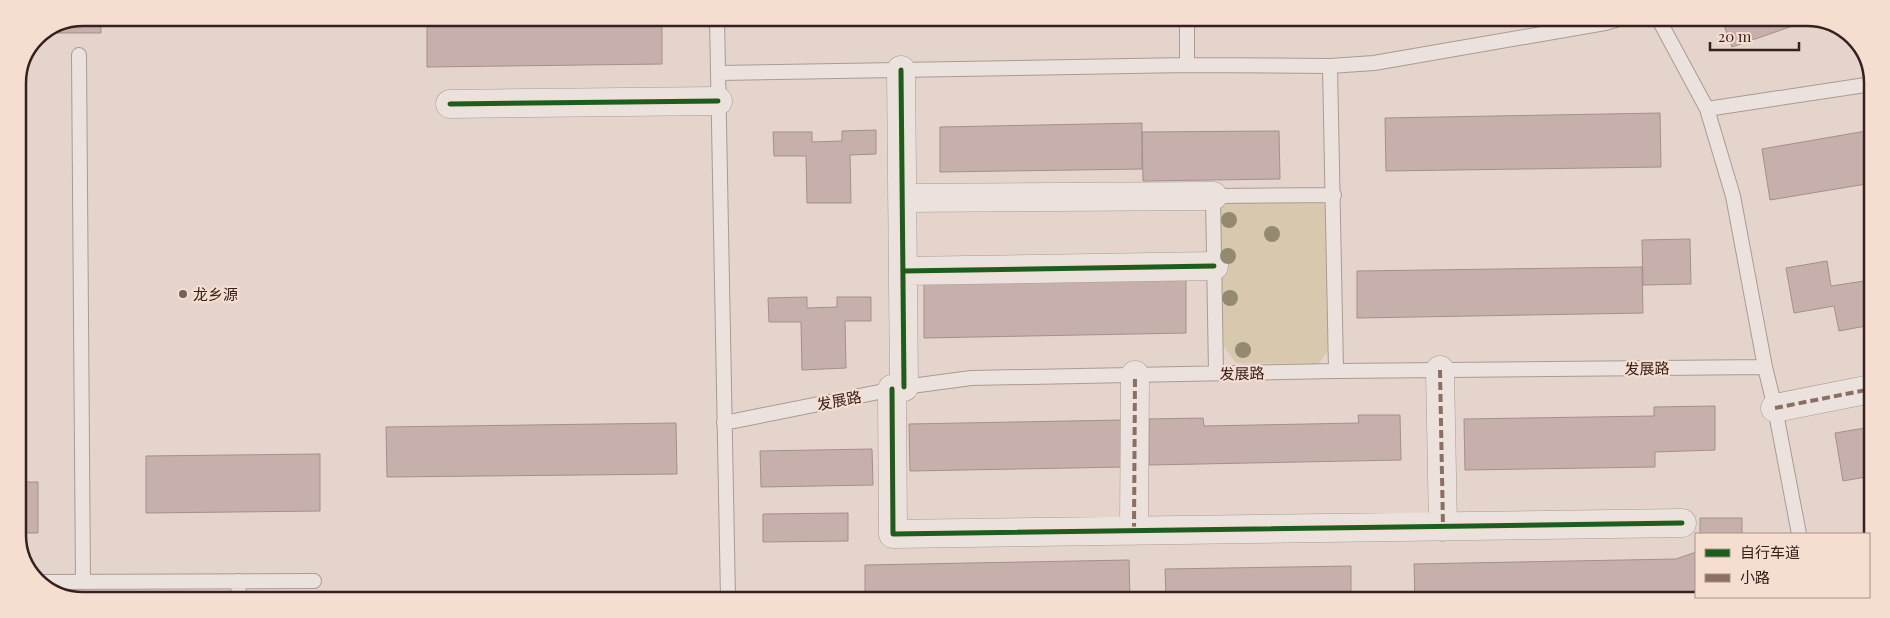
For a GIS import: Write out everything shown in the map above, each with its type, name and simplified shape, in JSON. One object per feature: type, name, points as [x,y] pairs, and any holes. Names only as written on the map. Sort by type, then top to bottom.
[{"type":"street","points":[[900,70],[903,271],[893,534],[1682,523]]},
{"type":"street","points":[[450,104],[718,102]]},
{"type":"street","points":[[902,198],[1213,196]]},
{"type":"street","points":[[903,271],[1214,266]]},
{"type":"street","points":[[1440,370],[1443,526]]},
{"type":"street","points":[[1134,531],[1135,375]]},
{"type":"street","points":[[1775,408],[1864,390]]},
{"type":"lane","points":[[717,26],[728,592]]},
{"type":"lane","points":[[1187,26],[1187,65]]},
{"type":"lane","points":[[718,73],[1187,65],[1330,66],[1374,63],[1588,26]]},
{"type":"lane","points":[[1662,26],[1707,109],[1732,196],[1799,533]]},
{"type":"lane","points":[[79,55],[83,581]]},
{"type":"lane","points":[[1330,66],[1336,371]]},
{"type":"lane","points":[[1707,109],[1864,85]]},
{"type":"lane","points":[[1216,373],[1213,196],[1334,195]]},
{"type":"lane","name":"发展路","points":[[724,423],[898,388],[971,378],[1336,371],[1765,367]]},
{"type":"lane","points":[[238,581],[239,592]]},
{"type":"lane","points":[[51,582],[314,581]]},
{"type":"shaded area","points":[[1226,200],[1321,201],[1327,207],[1329,350],[1318,364],[1236,363],[1222,344],[1220,205]]},
{"type":"building","points":[[101,26],[101,33],[57,33],[72,27]]},
{"type":"building","points":[[427,26],[662,26],[662,64],[427,67]]},
{"type":"building","points":[[1724,26],[1793,26],[1732,47]]},
{"type":"building","points":[[1660,113],[1661,167],[1386,171],[1385,118]]},
{"type":"building","points":[[1142,123],[1142,169],[940,172],[940,127]]},
{"type":"building","points":[[876,130],[876,154],[850,155],[851,203],[807,203],[806,156],[774,156],[773,132],[812,132],[812,142],[842,141],[842,131]]},
{"type":"building","points":[[1279,131],[1280,179],[1143,181],[1142,132]]},
{"type":"building","points":[[1864,131],[1864,184],[1770,200],[1762,149]]},
{"type":"building","points":[[1690,239],[1691,284],[1643,285],[1642,240]]},
{"type":"building","points":[[1827,261],[1831,286],[1864,281],[1864,326],[1839,331],[1834,306],[1794,313],[1786,268]]},
{"type":"building","points":[[1642,267],[1643,313],[1357,318],[1357,271]]},
{"type":"building","points":[[1186,279],[1186,333],[924,338],[924,283]]},
{"type":"building","points":[[807,297],[807,308],[837,307],[837,297],[871,297],[871,321],[845,321],[846,368],[802,370],[801,322],[769,322],[768,298]]},
{"type":"building","points":[[1715,406],[1715,450],[1655,452],[1655,467],[1465,470],[1464,419],[1654,416],[1654,407]]},
{"type":"building","points":[[1358,415],[1400,415],[1401,460],[1149,465],[1149,419],[1203,418],[1204,426],[1359,423]]},
{"type":"building","points":[[1123,420],[1124,467],[910,471],[909,424]]},
{"type":"building","points":[[676,423],[677,474],[387,477],[386,427]]},
{"type":"building","points":[[1864,428],[1864,477],[1843,481],[1835,433]]},
{"type":"building","points":[[872,449],[873,485],[761,487],[760,451]]},
{"type":"building","points":[[320,454],[320,511],[146,513],[146,456]]},
{"type":"building","points":[[26,482],[38,482],[38,533],[26,533]]},
{"type":"building","points":[[848,513],[848,541],[763,542],[763,514]]},
{"type":"building","points":[[1700,518],[1742,518],[1742,533],[1700,533]]},
{"type":"building","points":[[1695,552],[1695,591],[1415,592],[1414,564],[1676,559]]},
{"type":"building","points":[[1129,560],[1130,592],[865,592],[865,565]]},
{"type":"building","points":[[1351,566],[1351,592],[1166,592],[1165,569]]},
{"type":"marked path","points":[[1440,370],[1443,527]]},
{"type":"marked path","points":[[1134,531],[1135,375]]},
{"type":"marked path","points":[[1775,408],[1864,390]]},
{"type":"cycle path","points":[[901,70],[904,387]]},
{"type":"cycle path","points":[[450,104],[718,101]]},
{"type":"cycle path","points":[[903,271],[1214,266]]},
{"type":"cycle path","points":[[892,389],[893,534],[1682,523]]},
{"type":"place","name":"龙乡源","points":[[183,294]]}]
